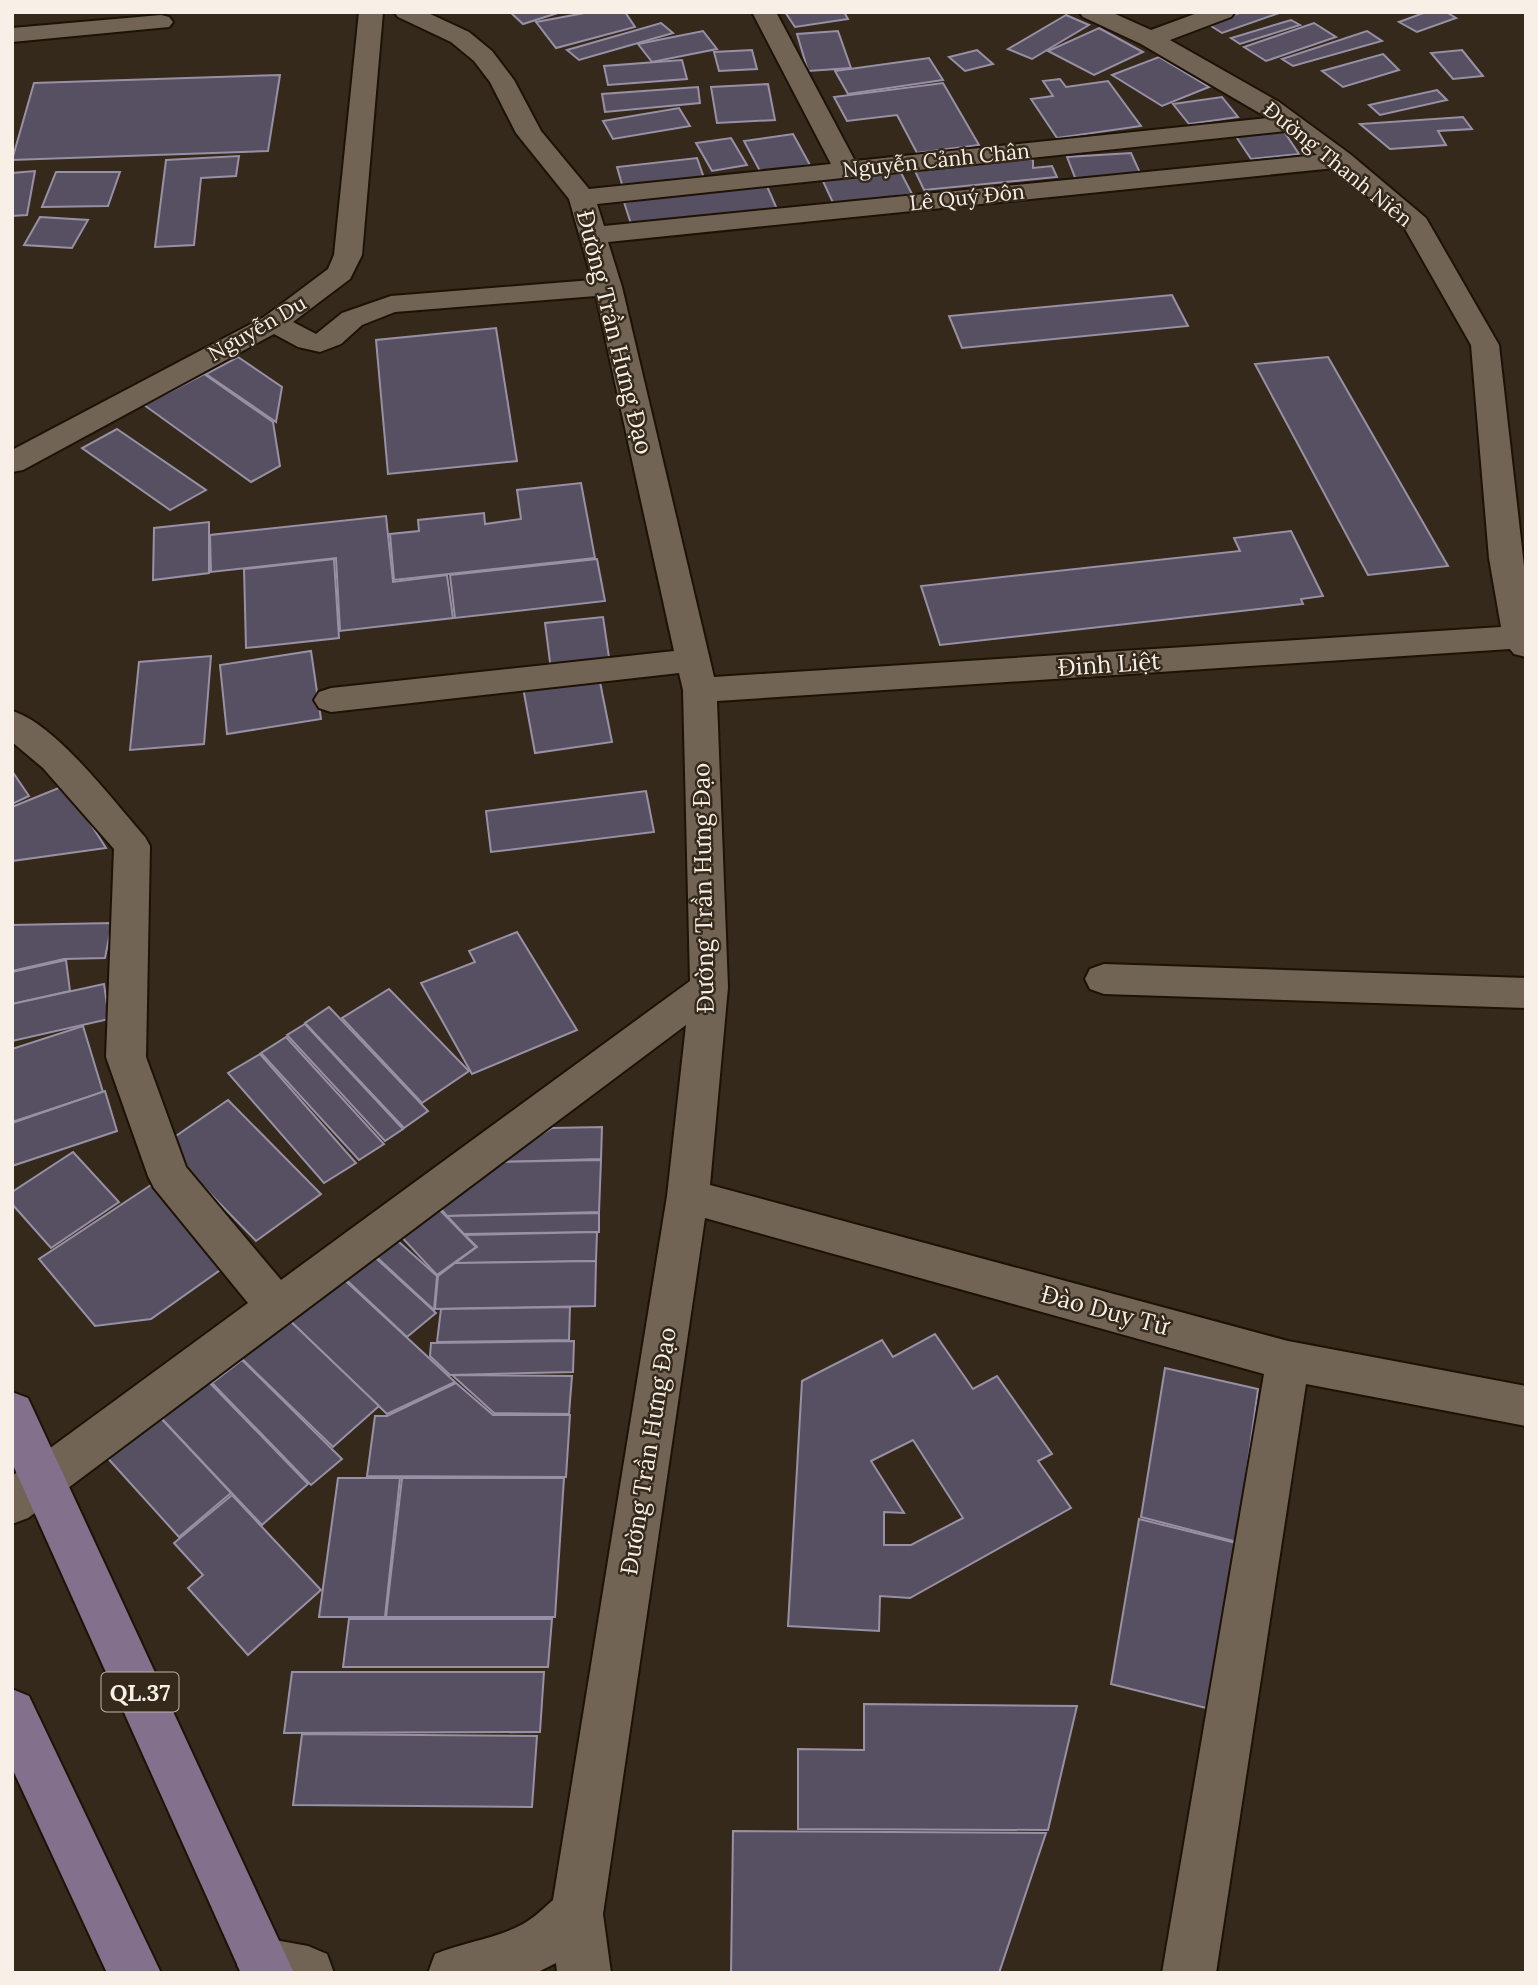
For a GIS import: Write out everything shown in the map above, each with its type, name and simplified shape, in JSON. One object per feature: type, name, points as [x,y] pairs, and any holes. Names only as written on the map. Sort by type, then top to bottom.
[{"type":"main road","name":"QL.37","points":[[12,1412],[28,1491],[280,1970]]},
{"type":"main road","points":[[12,1713],[135,1973]]},
{"type":"street","name":"Nguyễn Du","points":[[12,463],[274,323],[340,273],[348,256],[371,12]]},
{"type":"street","name":"Đường Trần Hưng Đạo","points":[[406,12],[460,37],[483,56],[502,80],[529,133],[582,198],[608,287],[696,675],[709,987],[688,1196],[577,1914],[584,1973]]},
{"type":"street","points":[[764,12],[846,170]]},
{"type":"street","name":"Đường Thanh Niên","points":[[1091,12],[1150,40],[1247,93],[1340,160],[1416,224],[1485,345],[1504,558],[1522,642]]},
{"type":"street","points":[[1150,40],[1223,12]]},
{"type":"street","points":[[12,35],[161,22]]},
{"type":"street","name":"Nguyễn Cảnh Chân","points":[[582,198],[1290,123]]},
{"type":"street","name":"Lê Quý Đôn","points":[[594,235],[1340,160]]},
{"type":"street","points":[[274,323],[308,341],[320,343],[331,338],[352,319],[391,304],[608,287]]},
{"type":"street","name":"Đinh Liệt","points":[[331,700],[696,675],[1522,642]]},
{"type":"street","points":[[12,723],[55,759],[132,846],[126,1057],[169,1176],[277,1307]]},
{"type":"street","points":[[1104,979],[1526,993]]},
{"type":"street","points":[[28,1491],[709,987]]},
{"type":"street","name":"Đào Duy Từ","points":[[688,1196],[1288,1361],[1526,1406]]},
{"type":"street","points":[[1189,1973],[1288,1361]]},
{"type":"street","points":[[454,1973],[502,1961],[544,1942],[577,1914]]},
{"type":"building","points":[[510,12],[561,12],[523,24]]},
{"type":"building","points":[[590,12],[625,12],[635,27],[556,48],[536,22]]},
{"type":"building","points":[[785,12],[844,12],[848,19],[795,27]]},
{"type":"building","points":[[1242,12],[1282,12],[1222,33],[1208,24]]},
{"type":"building","points":[[1426,12],[1446,12],[1456,18],[1417,32],[1399,22]]},
{"type":"building","points":[[1066,15],[1089,25],[1032,59],[1008,49]]},
{"type":"building","points":[[1291,20],[1300,25],[1240,44],[1231,38]]},
{"type":"building","points":[[661,23],[673,33],[579,60],[567,50]]},
{"type":"building","points":[[1314,23],[1336,37],[1266,61],[1244,47]]},
{"type":"building","points":[[1099,28],[1143,52],[1094,75],[1048,51]]},
{"type":"building","points":[[703,31],[717,49],[652,62],[638,44]]},
{"type":"building","points":[[838,31],[851,68],[808,71],[797,34]]},
{"type":"building","points":[[1367,31],[1382,41],[1293,66],[1282,59]]},
{"type":"building","points":[[752,50],[757,69],[719,71],[714,52]]},
{"type":"building","points":[[977,50],[993,64],[965,71],[949,57]]},
{"type":"building","points":[[1462,50],[1483,76],[1453,79],[1431,53]]},
{"type":"building","points":[[1383,54],[1399,70],[1343,87],[1322,71]]},
{"type":"building","points":[[1159,57],[1209,87],[1162,106],[1112,75]]},
{"type":"building","points":[[929,58],[943,80],[848,94],[835,71]]},
{"type":"building","points":[[682,60],[687,79],[608,85],[604,66]]},
{"type":"building","points":[[280,75],[268,151],[12,160],[34,83]]},
{"type":"building","points":[[1060,79],[1066,87],[1108,81],[1141,126],[1057,138],[1031,99],[1053,96],[1043,81]]},
{"type":"building","points":[[943,83],[979,145],[917,153],[897,115],[847,121],[834,97]]},
{"type":"building","points":[[768,84],[775,120],[717,123],[711,87]]},
{"type":"building","points":[[698,87],[700,103],[605,112],[602,94]]},
{"type":"building","points":[[1437,90],[1447,100],[1380,115],[1369,105]]},
{"type":"building","points":[[1222,97],[1238,117],[1189,124],[1173,104]]},
{"type":"building","points":[[679,108],[690,126],[613,139],[603,121]]},
{"type":"building","points":[[1463,117],[1472,129],[1438,131],[1446,145],[1390,149],[1360,124]]},
{"type":"building","points":[[1283,130],[1299,154],[1251,159],[1235,135]]},
{"type":"building","points":[[793,134],[810,165],[761,173],[744,141]]},
{"type":"building","points":[[731,138],[747,165],[712,171],[696,143]]},
{"type":"building","points":[[1131,153],[1141,175],[1076,180],[1067,157]]},
{"type":"building","points":[[239,156],[236,176],[201,178],[194,245],[155,247],[166,160]]},
{"type":"building","points":[[697,158],[704,178],[623,188],[617,167]]},
{"type":"building","points":[[1033,159],[1033,168],[1052,166],[1057,177],[924,190],[915,171]]},
{"type":"building","points":[[899,169],[912,194],[834,205],[822,179]]},
{"type":"building","points":[[35,171],[27,215],[12,216],[12,173]]},
{"type":"building","points":[[56,172],[120,172],[108,206],[42,207]]},
{"type":"building","points":[[766,184],[777,209],[632,227],[624,202]]},
{"type":"building","points":[[40,217],[88,220],[72,248],[24,245]]},
{"type":"building","points":[[1172,295],[1188,326],[962,348],[949,316]]},
{"type":"building","points":[[496,328],[517,461],[388,474],[376,340]]},
{"type":"building","points":[[238,357],[282,387],[276,422],[206,374]]},
{"type":"building","points":[[1328,357],[1448,566],[1368,575],[1255,364]]},
{"type":"building","points":[[204,374],[273,422],[280,466],[251,482],[144,405]]},
{"type":"building","points":[[117,429],[206,490],[170,510],[82,448]]},
{"type":"building","points":[[581,483],[595,558],[394,580],[390,534],[419,531],[418,520],[484,513],[485,524],[521,519],[517,490]]},
{"type":"building","points":[[386,516],[393,582],[447,575],[453,618],[340,631],[336,558],[211,572],[210,535]]},
{"type":"building","points":[[209,522],[209,573],[153,580],[154,528]]},
{"type":"building","points":[[1291,531],[1323,596],[1301,599],[1303,604],[940,645],[921,586],[1240,551],[1234,538]]},
{"type":"building","points":[[334,559],[339,638],[246,648],[244,569]]},
{"type":"building","points":[[597,559],[605,601],[455,618],[450,575]]},
{"type":"building","points":[[603,617],[610,664],[551,670],[545,623]]},
{"type":"building","points":[[311,651],[321,719],[227,734],[220,665]]},
{"type":"building","points":[[211,656],[204,744],[130,750],[139,662]]},
{"type":"building","points":[[598,672],[612,742],[535,753],[522,682]]},
{"type":"building","points":[[12,771],[29,796],[12,804]]},
{"type":"building","points":[[66,785],[106,848],[12,861],[12,807]]},
{"type":"building","points":[[646,791],[654,832],[491,852],[486,811]]},
{"type":"building","points":[[112,923],[105,958],[64,959],[12,971],[12,925]]},
{"type":"building","points":[[517,932],[577,1030],[472,1074],[421,983],[475,962],[469,951]]},
{"type":"building","points":[[66,960],[70,991],[12,1004],[12,972]]},
{"type":"building","points":[[104,984],[109,1019],[12,1041],[12,1004]]},
{"type":"building","points":[[389,989],[469,1071],[422,1103],[342,1018]]},
{"type":"building","points":[[329,1007],[428,1111],[404,1128],[305,1023]]},
{"type":"building","points":[[305,1024],[403,1129],[385,1141],[287,1035]]},
{"type":"building","points":[[83,1026],[103,1092],[12,1122],[12,1049]]},
{"type":"building","points":[[286,1037],[384,1144],[359,1160],[261,1053]]},
{"type":"building","points":[[260,1054],[356,1163],[324,1183],[228,1073]]},
{"type":"building","points":[[105,1091],[117,1131],[12,1166],[12,1123]]},
{"type":"building","points":[[228,1100],[321,1194],[256,1241],[163,1145]]},
{"type":"building","points":[[602,1127],[601,1159],[496,1162],[552,1128]]},
{"type":"building","points":[[73,1152],[119,1202],[51,1248],[12,1204],[12,1192]]},
{"type":"building","points":[[601,1160],[599,1212],[447,1216],[435,1202],[495,1162]]},
{"type":"building","points":[[154,1183],[226,1266],[151,1319],[95,1326],[39,1259]]},
{"type":"building","points":[[433,1203],[476,1247],[437,1275],[395,1230]]},
{"type":"building","points":[[599,1213],[599,1232],[464,1234],[447,1216]]},
{"type":"building","points":[[597,1232],[596,1261],[455,1263],[477,1247],[465,1235]]},
{"type":"building","points":[[390,1234],[437,1276],[434,1310],[369,1250]]},
{"type":"building","points":[[367,1250],[436,1313],[407,1337],[339,1273]]},
{"type":"building","points":[[596,1261],[595,1306],[435,1309],[438,1276],[455,1263]]},
{"type":"building","points":[[338,1274],[455,1382],[387,1414],[286,1317]]},
{"type":"building","points":[[570,1307],[569,1340],[437,1342],[441,1309]]},
{"type":"building","points":[[286,1317],[379,1406],[333,1447],[239,1356]]},
{"type":"building","points":[[935,1334],[973,1389],[997,1376],[1052,1454],[1038,1461],[1071,1508],[910,1598],[880,1596],[879,1631],[788,1626],[802,1381],[882,1340],[893,1357]],"holes":[[[913,1440],[963,1518],[911,1545],[884,1545],[884,1512],[904,1513],[871,1461]]]},
{"type":"building","points":[[574,1341],[573,1372],[450,1375],[430,1356],[431,1343]]},
{"type":"building","points":[[242,1360],[342,1459],[311,1485],[212,1383]]},
{"type":"building","points":[[1165,1368],[1258,1389],[1237,1542],[1141,1517]]},
{"type":"building","points":[[452,1375],[572,1376],[569,1414],[494,1413]]},
{"type":"building","points":[[207,1380],[308,1484],[262,1525],[162,1419]]},
{"type":"building","points":[[456,1383],[493,1415],[570,1415],[566,1477],[367,1476],[375,1416],[387,1416]]},
{"type":"building","points":[[156,1413],[231,1493],[179,1537],[104,1454]]},
{"type":"building","points":[[338,1478],[400,1478],[385,1617],[319,1617]]},
{"type":"building","points":[[402,1478],[564,1478],[555,1617],[386,1617]]},
{"type":"building","points":[[232,1495],[321,1590],[248,1655],[188,1588],[203,1575],[174,1543]]},
{"type":"building","points":[[1139,1519],[1236,1543],[1214,1710],[1111,1684]]},
{"type":"building","points":[[349,1619],[552,1619],[548,1667],[343,1667]]},
{"type":"building","points":[[292,1672],[544,1672],[540,1732],[284,1733]]},
{"type":"building","points":[[864,1704],[1077,1706],[1048,1830],[798,1829],[798,1749],[864,1750]]},
{"type":"building","points":[[302,1734],[537,1736],[532,1807],[293,1805]]},
{"type":"building","points":[[733,1831],[1046,1833],[999,1973],[731,1973]]}]
